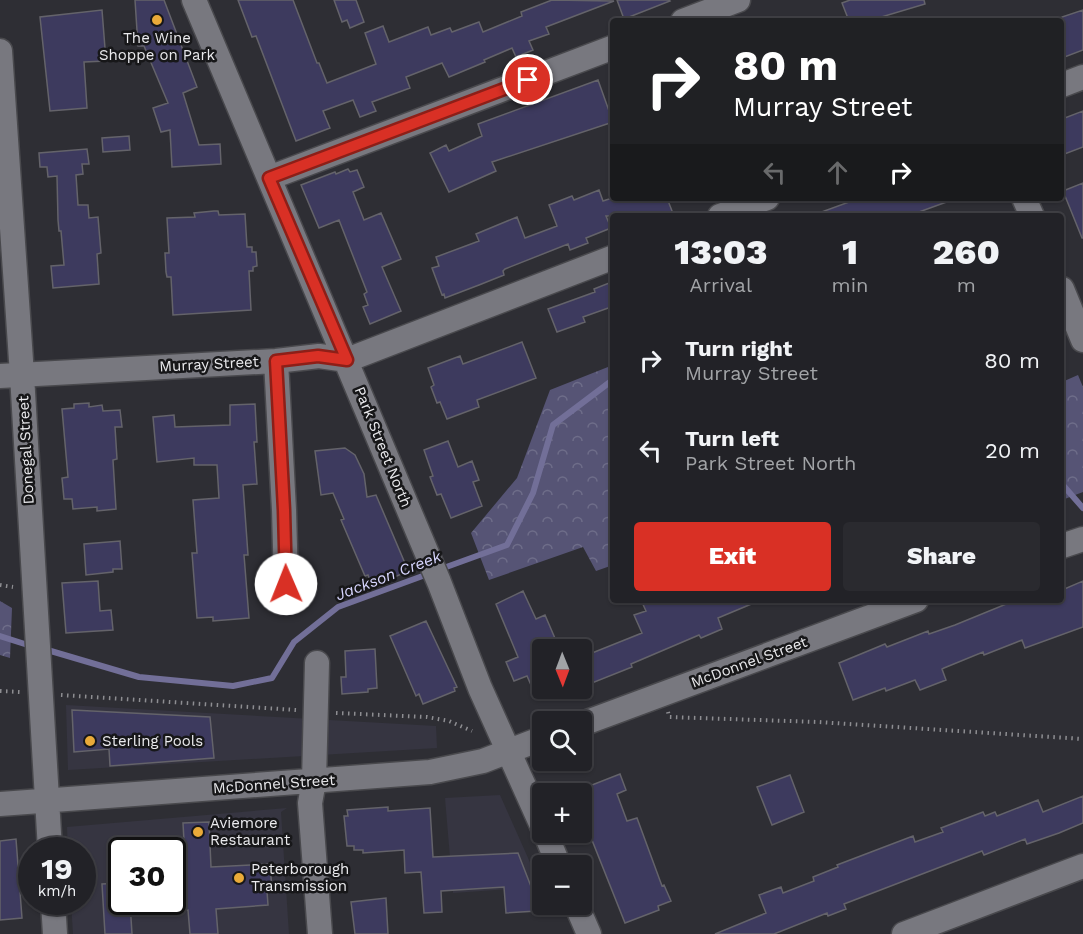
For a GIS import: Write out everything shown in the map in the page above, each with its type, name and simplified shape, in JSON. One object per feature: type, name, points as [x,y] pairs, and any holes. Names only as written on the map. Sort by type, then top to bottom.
[{"type":"street","name":"Park Street North","points":[[194,0],[347,360],[435,572],[480,688],[532,803]]},
{"type":"street","points":[[690,18],[738,0]]},
{"type":"street","points":[[269,178],[610,49]]},
{"type":"street","name":"Donegal Street","points":[[0,51],[11,375],[36,622],[49,837]]},
{"type":"street","points":[[1064,84],[1083,77]]},
{"type":"street","points":[[728,213],[759,201]]},
{"type":"street","name":"Murray Street","points":[[11,375],[276,361],[318,356],[347,360],[610,259]]},
{"type":"street","points":[[1064,294],[1083,340]]},
{"type":"street","points":[[276,361],[286,584]]},
{"type":"street","name":"McDonnel Street","points":[[592,720],[908,603]]},
{"type":"street","points":[[317,663],[314,781],[310,803],[320,934]]},
{"type":"street","name":"McDonnel Street","points":[[0,804],[448,770],[483,761],[532,742]]},
{"type":"street","points":[[904,934],[1083,866]]},
{"type":"street","points":[[54,915],[55,934]]},
{"type":"street","points":[[581,915],[589,934]]},
{"type":"path","points":[[0,585],[12,587]]},
{"type":"path","points":[[0,691],[40,683],[316,712],[427,717],[449,721],[472,731]]},
{"type":"path","points":[[669,717],[830,723],[1083,739]]},
{"type":"shaded area","points":[[66,705],[436,726],[437,748],[68,770]]},
{"type":"shaded area","points":[[500,795],[532,867],[532,888],[453,893],[445,798]]},
{"type":"shaded area","points":[[287,808],[281,812],[289,934],[73,934],[72,915],[96,915],[96,837],[67,837],[67,827]]},
{"type":"green space","points":[[610,366],[610,566],[596,571],[583,547],[489,580],[471,533],[517,478],[550,390]]},
{"type":"green space","points":[[1078,375],[1083,387],[1083,492],[1064,499],[1064,381]]},
{"type":"green space","points":[[0,601],[12,608],[10,658],[0,655]]},
{"type":"building","points":[[135,0],[164,0],[197,87],[183,93],[199,145],[220,144],[221,164],[172,167],[170,130],[161,132],[153,108],[168,103],[144,46],[138,46]]},
{"type":"building","points":[[238,0],[293,0],[327,83],[376,64],[365,33],[383,26],[389,42],[428,27],[431,35],[450,28],[452,32],[479,22],[483,32],[522,16],[521,12],[552,0],[614,1],[546,27],[549,34],[529,41],[533,50],[516,57],[512,48],[449,77],[442,63],[406,77],[410,88],[372,102],[376,111],[360,117],[353,100],[323,111],[330,128],[296,141],[256,36],[252,37]]},
{"type":"building","points":[[334,0],[356,0],[364,22],[350,28],[347,20],[342,22]]},
{"type":"building","points":[[617,0],[670,1],[627,18],[624,18]]},
{"type":"building","points":[[850,0],[924,0],[925,4],[878,18],[848,18],[842,3]]},
{"type":"building","points":[[102,10],[106,61],[84,62],[87,108],[50,111],[40,17]]},
{"type":"building","points":[[1083,10],[1083,50],[1064,57],[1064,18],[1062,17]]},
{"type":"building","points":[[598,80],[610,114],[610,123],[492,162],[496,171],[449,192],[430,153],[446,145],[449,151],[482,136],[478,124]]},
{"type":"building","points":[[1083,111],[1083,147],[1064,154],[1064,118]]},
{"type":"building","points":[[129,136],[130,150],[103,152],[102,138]]},
{"type":"building","points":[[87,149],[89,164],[82,164],[83,174],[76,175],[78,205],[88,205],[89,218],[98,217],[101,253],[97,254],[99,284],[53,288],[51,266],[64,265],[58,220],[57,176],[48,177],[47,167],[40,167],[39,153]]},
{"type":"building","points":[[348,169],[350,172],[357,170],[364,187],[353,192],[364,220],[381,213],[401,259],[382,267],[401,311],[370,324],[363,307],[368,305],[364,294],[367,292],[339,220],[319,228],[301,185]]},
{"type":"building","points":[[1083,183],[1083,238],[1064,193],[1064,191]]},
{"type":"building","points":[[599,190],[603,201],[610,199],[610,201],[668,201],[672,211],[667,213],[610,213],[610,216],[606,216],[610,228],[586,238],[588,243],[570,250],[568,244],[505,269],[504,275],[445,298],[444,294],[442,295],[432,268],[439,266],[436,257],[479,241],[476,234],[517,217],[525,238],[557,226],[549,205],[572,196],[574,200]]},
{"type":"building","points":[[852,201],[949,201],[916,213],[819,213]]},
{"type":"building","points":[[218,211],[219,215],[245,214],[247,247],[252,247],[252,252],[256,252],[257,266],[253,267],[253,271],[249,271],[251,310],[173,315],[171,277],[167,277],[166,272],[165,253],[169,253],[167,218],[195,217],[194,213]]},
{"type":"building","points":[[610,283],[610,307],[583,317],[585,322],[557,332],[548,309],[595,292],[594,289]]},
{"type":"building","points":[[522,342],[536,378],[477,400],[479,407],[447,419],[431,387],[434,385],[428,368],[460,356],[463,364]]},
{"type":"building","points":[[89,403],[89,407],[102,405],[103,411],[120,410],[122,427],[115,427],[117,459],[113,460],[116,509],[97,511],[97,507],[73,509],[72,499],[64,499],[62,478],[68,477],[62,409],[74,408],[74,404]]},
{"type":"building","points":[[255,404],[257,442],[254,442],[257,484],[243,485],[248,555],[244,555],[249,618],[213,621],[213,617],[197,618],[192,553],[197,553],[193,500],[219,498],[217,465],[194,465],[194,458],[157,462],[153,417],[174,415],[175,427],[230,425],[230,405]]},
{"type":"building","points":[[448,441],[458,467],[472,461],[479,480],[473,482],[482,506],[451,518],[441,494],[437,495],[424,450]]},
{"type":"building","points":[[345,448],[355,455],[364,474],[367,497],[376,495],[407,568],[404,570],[406,572],[381,583],[380,580],[371,584],[368,575],[365,576],[341,520],[344,519],[333,493],[321,495],[315,451]]},
{"type":"building","points":[[120,541],[122,569],[86,575],[84,544]]},
{"type":"building","points":[[98,581],[100,611],[111,610],[113,630],[66,633],[62,583]]},
{"type":"building","points":[[1083,581],[1083,627],[1025,648],[1022,640],[984,655],[983,652],[942,669],[946,680],[920,690],[915,680],[853,700],[839,663],[885,644],[887,647],[928,631],[929,634],[955,625],[1009,603],[1064,603],[1064,589]]},
{"type":"building","points":[[523,591],[536,619],[545,615],[555,639],[532,639],[532,685],[527,676],[514,681],[506,662],[518,657],[496,604]]},
{"type":"building","points":[[642,603],[754,603],[718,618],[722,629],[701,638],[699,635],[592,683],[592,653],[642,633],[634,615],[646,611]]},
{"type":"building","points":[[426,621],[457,687],[454,688],[455,691],[423,704],[419,694],[416,696],[390,636]]},
{"type":"building","points":[[375,649],[377,688],[368,689],[368,692],[342,694],[341,677],[346,677],[345,651]]},
{"type":"building","points":[[72,710],[210,717],[214,758],[110,766],[109,749],[74,752]]},
{"type":"building","points":[[620,774],[626,790],[617,794],[627,821],[637,818],[662,886],[664,885],[671,901],[658,906],[659,910],[625,923],[592,840],[592,785]]},
{"type":"building","points":[[790,775],[804,812],[772,825],[757,787]]},
{"type":"building","points":[[1083,796],[1083,823],[1059,833],[1027,844],[1025,839],[984,855],[982,851],[844,904],[846,909],[828,916],[827,913],[774,934],[715,934],[766,913],[759,895],[781,887],[783,893],[814,881],[813,877],[838,867],[837,865],[913,836],[915,842],[943,832],[941,828],[983,812],[985,816],[995,812],[997,816],[1038,800],[1043,812]]},
{"type":"building","points":[[388,807],[388,811],[430,808],[433,857],[518,853],[532,889],[532,911],[506,913],[504,887],[441,891],[442,912],[424,913],[421,872],[405,873],[404,850],[363,853],[363,850],[354,850],[354,846],[347,846],[344,816],[348,816],[347,810]]},
{"type":"building","points":[[209,822],[211,867],[270,864],[272,890],[267,891],[268,905],[216,909],[218,934],[190,934],[188,910],[186,910],[186,837],[184,837],[183,823]]},
{"type":"building","points":[[16,839],[18,915],[22,915],[22,918],[0,920],[0,841]]},
{"type":"building","points":[[102,884],[108,884],[108,915],[131,915],[132,934],[105,934]]},
{"type":"building","points":[[386,898],[388,934],[355,934],[351,902]]},
{"type":"waterway","name":"Jackson Creek","points":[[438,570],[507,545],[533,493],[553,425],[610,382]]},
{"type":"waterway","name":"Jackson Creek","points":[[1064,486],[1083,508]]},
{"type":"waterway","name":"Jackson Creek","points":[[44,649],[139,677],[233,686],[272,678],[294,642],[338,607],[428,574]]},
{"type":"waterway","name":"Jackson Creek","points":[[0,636],[31,646]]},
{"type":"place","name":"The Wine Shoppe on Park","points":[[157,20]]},
{"type":"place","name":"Sterling Pools","points":[[90,741]]},
{"type":"place","name":"Aviemore Restaurant","points":[[198,832]]},
{"type":"place","name":"Peterborough Transmission","points":[[239,878]]},
{"type":"route","points":[[286,584],[276,361],[318,356],[347,360],[269,178],[528,80]]}]
